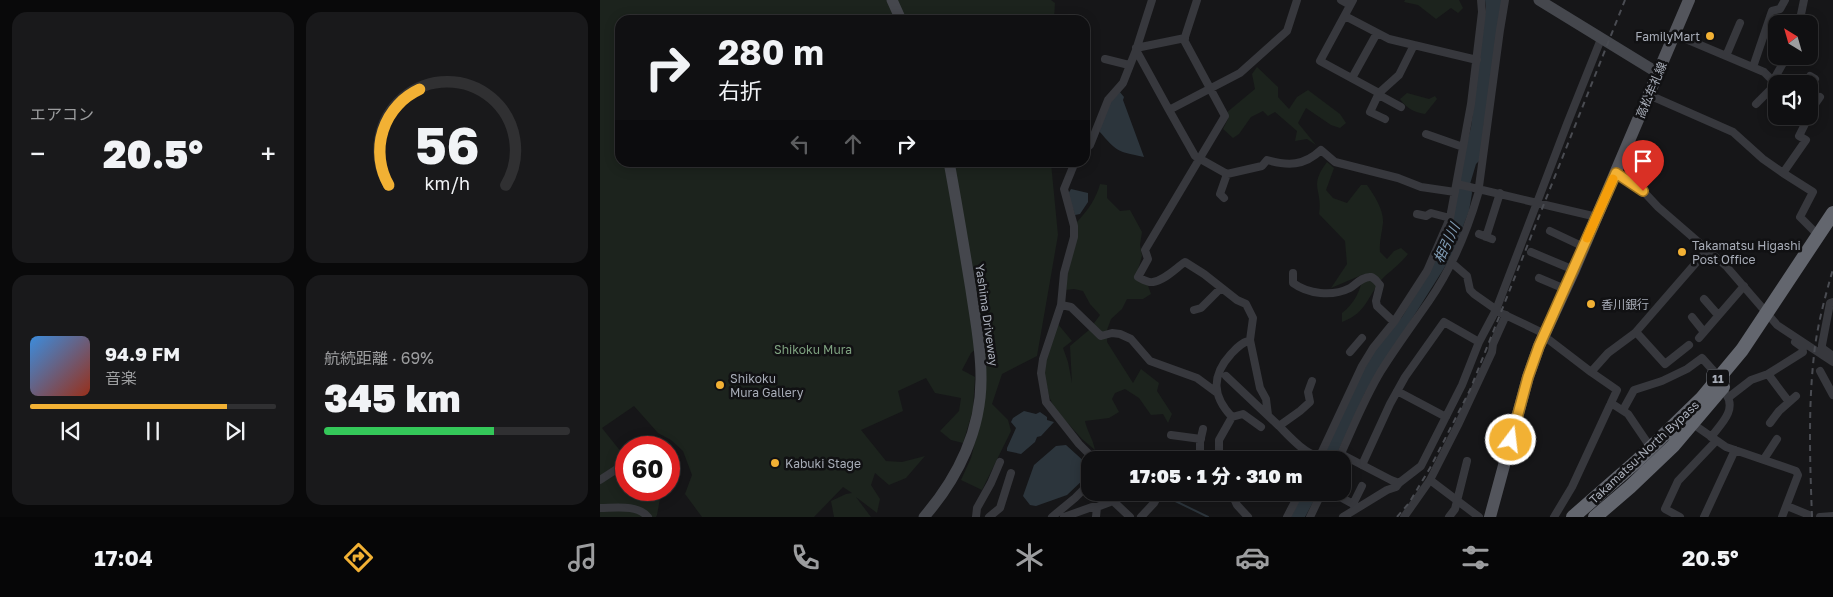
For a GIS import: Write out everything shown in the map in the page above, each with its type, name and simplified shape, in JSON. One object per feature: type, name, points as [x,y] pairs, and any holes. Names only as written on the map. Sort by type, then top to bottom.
[{"type":"highway","name":"Takamatsu-North Bypass","points":[[1772,319],[1833,212]]},
{"type":"highway","name":"Takamatsu-North Bypass","points":[[1595,517],[1652,467],[1693,424],[1723,387],[1742,350],[1772,319],[1833,228]]},
{"type":"highway","name":"Takamatsu-North Bypass","points":[[1573,517],[1651,448],[1702,398],[1723,387]]},
{"type":"main road","name":"高松牟礼線","points":[[1490,517],[1528,377],[1544,335],[1566,289],[1689,0]]},
{"type":"street","points":[[892,0],[899,15]]},
{"type":"street","points":[[1090,144],[1108,100],[1123,83],[1152,0]]},
{"type":"street","points":[[1197,0],[1184,40],[1225,116],[1145,250],[1148,259],[1138,277],[1154,282],[1173,272],[1185,262],[1237,300],[1246,304],[1253,318],[1250,340],[1260,388],[1266,399],[1268,415]]},
{"type":"street","points":[[1168,110],[1240,73],[1287,31],[1297,0]]},
{"type":"street","points":[[1341,0],[1351,2],[1320,61],[1401,107]]},
{"type":"street","points":[[1322,451],[1366,358],[1394,322],[1427,271],[1450,218],[1457,186],[1477,60],[1482,12],[1481,0]]},
{"type":"street","points":[[1342,451],[1368,394],[1452,263],[1471,220],[1505,0]]},
{"type":"street","points":[[1539,0],[1658,73]]},
{"type":"street","points":[[1752,66],[1772,11],[1780,9],[1784,0]]},
{"type":"street","points":[[1801,15],[1804,0]]},
{"type":"street","points":[[1345,16],[1389,39],[1477,60]]},
{"type":"street","points":[[1726,56],[1740,23]]},
{"type":"street","points":[[1352,78],[1377,33]]},
{"type":"street","points":[[1674,34],[1752,66],[1768,76]]},
{"type":"street","points":[[1136,49],[1185,38]]},
{"type":"street","points":[[1346,501],[1354,506],[1363,505],[1387,490],[1396,487],[1421,466],[1462,386],[1479,342],[1496,310],[1601,39]]},
{"type":"street","points":[[1385,119],[1370,112],[1379,94],[1399,75],[1414,45]]},
{"type":"street","points":[[1136,49],[1195,156],[1227,174],[1262,166],[1267,160],[1281,164],[1310,160],[1321,150],[1336,162],[1398,178],[1421,187],[1476,187],[1597,217]]},
{"type":"street","points":[[1105,59],[1130,65]]},
{"type":"street","points":[[1756,104],[1768,91]]},
{"type":"street","points":[[1648,95],[1733,132],[1764,160],[1814,192],[1800,216],[1818,236]]},
{"type":"street","points":[[1783,173],[1806,140],[1799,136],[1804,125]]},
{"type":"street","points":[[1426,134],[1463,147]]},
{"type":"street","name":"Yashima Driveway","points":[[924,517],[954,477],[967,451],[977,417],[981,379],[977,330],[950,167]]},
{"type":"street","points":[[1073,167],[1064,189],[1074,226],[1074,237],[1064,273],[1061,305],[1043,359],[1041,373],[1046,402],[1086,451]]},
{"type":"street","points":[[1616,173],[1643,191],[1658,207],[1708,249],[1744,286],[1778,329],[1802,347],[1803,352],[1768,374],[1723,387]]},
{"type":"street","points":[[1224,198],[1220,194],[1227,174]]},
{"type":"street","points":[[1486,237],[1500,193]]},
{"type":"street","points":[[1417,214],[1426,216],[1431,213],[1450,218]]},
{"type":"street","points":[[1550,231],[1584,247]]},
{"type":"street","points":[[1591,372],[1608,352],[1636,332],[1708,249]]},
{"type":"street","points":[[1532,252],[1574,270]]},
{"type":"street","points":[[1452,263],[1467,276],[1470,290],[1474,294],[1496,310],[1544,335],[1616,390],[1572,487],[1554,517]]},
{"type":"street","points":[[1293,273],[1293,283],[1301,289],[1322,294],[1340,292],[1364,279],[1373,278],[1380,285],[1376,300],[1377,306],[1394,322]]},
{"type":"street","points":[[1539,278],[1566,289]]},
{"type":"street","points":[[1692,317],[1702,335],[1744,286]]},
{"type":"street","points":[[1194,310],[1201,308],[1221,288]]},
{"type":"street","points":[[1704,299],[1718,316]]},
{"type":"street","points":[[1833,302],[1830,304],[1822,348],[1833,356]]},
{"type":"street","points":[[1061,305],[1071,307],[1101,336],[1112,333],[1120,334],[1130,339],[1150,361],[1197,378],[1216,392],[1223,407],[1232,416]]},
{"type":"street","points":[[1404,517],[1430,480],[1462,417],[1492,352],[1493,344],[1506,315]]},
{"type":"street","points":[[1772,319],[1833,362]]},
{"type":"street","points":[[1362,465],[1405,376],[1444,322],[1479,342]]},
{"type":"street","points":[[1636,332],[1665,364],[1689,344]]},
{"type":"street","points":[[1362,338],[1352,350],[1366,358]]},
{"type":"street","points":[[1216,392],[1222,364],[1242,342],[1250,340]]},
{"type":"street","points":[[1623,410],[1634,390],[1662,381],[1687,369],[1702,358],[1723,387],[1731,404],[1729,412],[1714,439],[1676,484],[1665,509],[1680,517]]},
{"type":"street","points":[[1820,371],[1833,396]]},
{"type":"street","points":[[1768,374],[1792,399],[1770,423]]},
{"type":"street","points":[[1226,376],[1308,451]]},
{"type":"street","points":[[1279,426],[1310,402],[1308,392],[1312,381]]},
{"type":"street","points":[[1398,391],[1446,417]]},
{"type":"street","points":[[1611,403],[1623,410],[1636,424],[1651,448]]},
{"type":"street","points":[[1232,416],[1243,414],[1261,427]]},
{"type":"street","points":[[1219,451],[1219,440],[1232,416]]},
{"type":"street","points":[[1693,424],[1714,439],[1735,450],[1796,471],[1798,475],[1782,517]]},
{"type":"street","points":[[1198,451],[1203,429]]},
{"type":"street","points":[[1171,434],[1201,439]]},
{"type":"street","points":[[1764,459],[1777,439]]},
{"type":"street","points":[[1704,517],[1735,450]]},
{"type":"street","points":[[1351,461],[1399,483]]},
{"type":"street","points":[[1449,517],[1455,509],[1467,461]]},
{"type":"street","points":[[976,517],[977,508],[1000,462]]},
{"type":"street","points":[[600,480],[615,470]]},
{"type":"street","points":[[989,517],[1000,508],[1011,473]]},
{"type":"street","points":[[1430,480],[1479,517]]},
{"type":"street","points":[[1343,517],[1354,506],[1362,486]]},
{"type":"street","points":[[1052,517],[1081,492]]},
{"type":"street","points":[[1064,517],[1113,500],[1129,517]]},
{"type":"street","points":[[1141,517],[1155,501]]},
{"type":"street","points":[[1235,501],[1248,517]]},
{"type":"street","points":[[1287,517],[1295,501]]},
{"type":"street","points":[[1312,516],[1318,501]]},
{"type":"street","points":[[1787,506],[1809,515]]},
{"type":"street","points":[[1096,517],[1097,507]]},
{"type":"street","points":[[600,508],[630,508],[642,512],[648,517]]},
{"type":"street","points":[[1820,517],[1833,516]]},
{"type":"green space","name":"Shikoku Mura","points":[[600,0],[1051,0],[1055,3],[1054,15],[615,15],[615,167],[1051,167],[1058,235],[1037,356],[1002,374],[992,404],[1008,420],[1011,431],[982,490],[961,480],[971,458],[982,415],[981,345],[971,353],[962,370],[975,377],[973,410],[963,443],[951,440],[940,431],[959,411],[961,398],[935,393],[926,378],[898,391],[903,411],[861,430],[886,461],[902,462],[925,456],[906,478],[889,485],[875,473],[871,485],[880,499],[877,513],[856,497],[871,517],[834,517],[831,501],[852,493],[843,487],[814,517],[702,517],[685,494],[692,475],[683,451],[680,448],[680,436],[664,436],[658,433],[634,406],[602,428],[615,444],[615,501],[660,501],[656,517],[600,517]]},
{"type":"green space","points":[[1405,0],[1459,0],[1463,8],[1458,13],[1451,8],[1436,19],[1418,5],[1404,2]]},
{"type":"green space","points":[[1257,67],[1278,87],[1278,97],[1289,109],[1297,97],[1308,90],[1340,114],[1346,123],[1340,128],[1331,125],[1306,108],[1298,123],[1316,145],[1307,139],[1295,141],[1297,131],[1275,112],[1268,116],[1263,111],[1251,117],[1239,134],[1233,138],[1223,129],[1228,119],[1226,113],[1255,89],[1252,74]]},
{"type":"green space","points":[[1407,93],[1429,99],[1435,96],[1437,99],[1425,114],[1411,110],[1405,105],[1400,99]]},
{"type":"green space","points":[[1327,162],[1334,168],[1326,190],[1333,198],[1347,203],[1361,185],[1367,185],[1375,198],[1383,218],[1380,252],[1387,259],[1394,251],[1401,248],[1408,254],[1379,283],[1363,308],[1351,318],[1342,322],[1342,313],[1356,296],[1364,274],[1331,288],[1347,264],[1345,241],[1319,214],[1320,206],[1317,183],[1321,170]]},
{"type":"green space","points":[[1100,184],[1107,185],[1107,198],[1120,211],[1130,210],[1142,232],[1140,245],[1142,256],[1136,276],[1147,283],[1151,294],[1143,299],[1127,299],[1122,309],[1111,319],[1107,330],[1107,342],[1133,383],[1141,369],[1159,383],[1157,391],[1172,414],[1168,423],[1163,414],[1151,415],[1139,398],[1125,389],[1115,393],[1112,399],[1119,412],[1109,418],[1085,421],[1095,450],[1082,439],[1054,408],[1049,396],[1044,373],[1045,359],[1057,323],[1072,341],[1063,348],[1072,383],[1070,346],[1089,330],[1100,315],[1090,304],[1083,291],[1065,290],[1076,239],[1077,222],[1091,204]]},
{"type":"water","name":"相引川","points":[[1485,0],[1501,0],[1486,123],[1484,123],[1480,160],[1476,164],[1470,184],[1472,193],[1469,211],[1448,262],[1365,393],[1338,451],[1324,451],[1358,380],[1377,347],[1402,317],[1430,271],[1471,127],[1486,7]]},
{"type":"water","points":[[1119,91],[1124,97],[1123,100],[1144,157],[1118,150],[1099,131],[1104,111]]},
{"type":"water","points":[[1071,189],[1088,193],[1088,202],[1080,214],[1075,215],[1068,194]]},
{"type":"water","points":[[1024,411],[1036,414],[1040,412],[1047,417],[1047,420],[1054,422],[1021,454],[1007,451],[1016,428],[1011,422],[1013,418]]},
{"type":"water","points":[[1066,445],[1081,459],[1081,482],[1067,495],[1036,506],[1030,505],[1023,496],[1034,465],[1056,446]]},
{"type":"water","points":[[1299,501],[1314,501],[1305,517],[1291,517]]},
{"type":"waterway","points":[[1175,501],[1208,517]]},
{"type":"railway","points":[[1397,517],[1409,503],[1430,468],[1470,390],[1625,0]]},
{"type":"railway","points":[[1812,517],[1810,436],[1812,375],[1819,322],[1833,269]]},
{"type":"slow traffic","points":[[1587,238],[1613,179]]},
{"type":"place","name":"FamilyMart","points":[[1710,36]]},
{"type":"place","name":"Takamatsu Higashi Post Office","points":[[1682,252]]},
{"type":"place","name":"香川銀行","points":[[1591,304]]},
{"type":"place","name":"Shikoku Mura Gallery","points":[[720,385]]},
{"type":"place","name":"Kabuki Stage","points":[[775,463]]},
{"type":"route","points":[[1511,440],[1528,377],[1539,346],[1616,173],[1643,191]]}]
